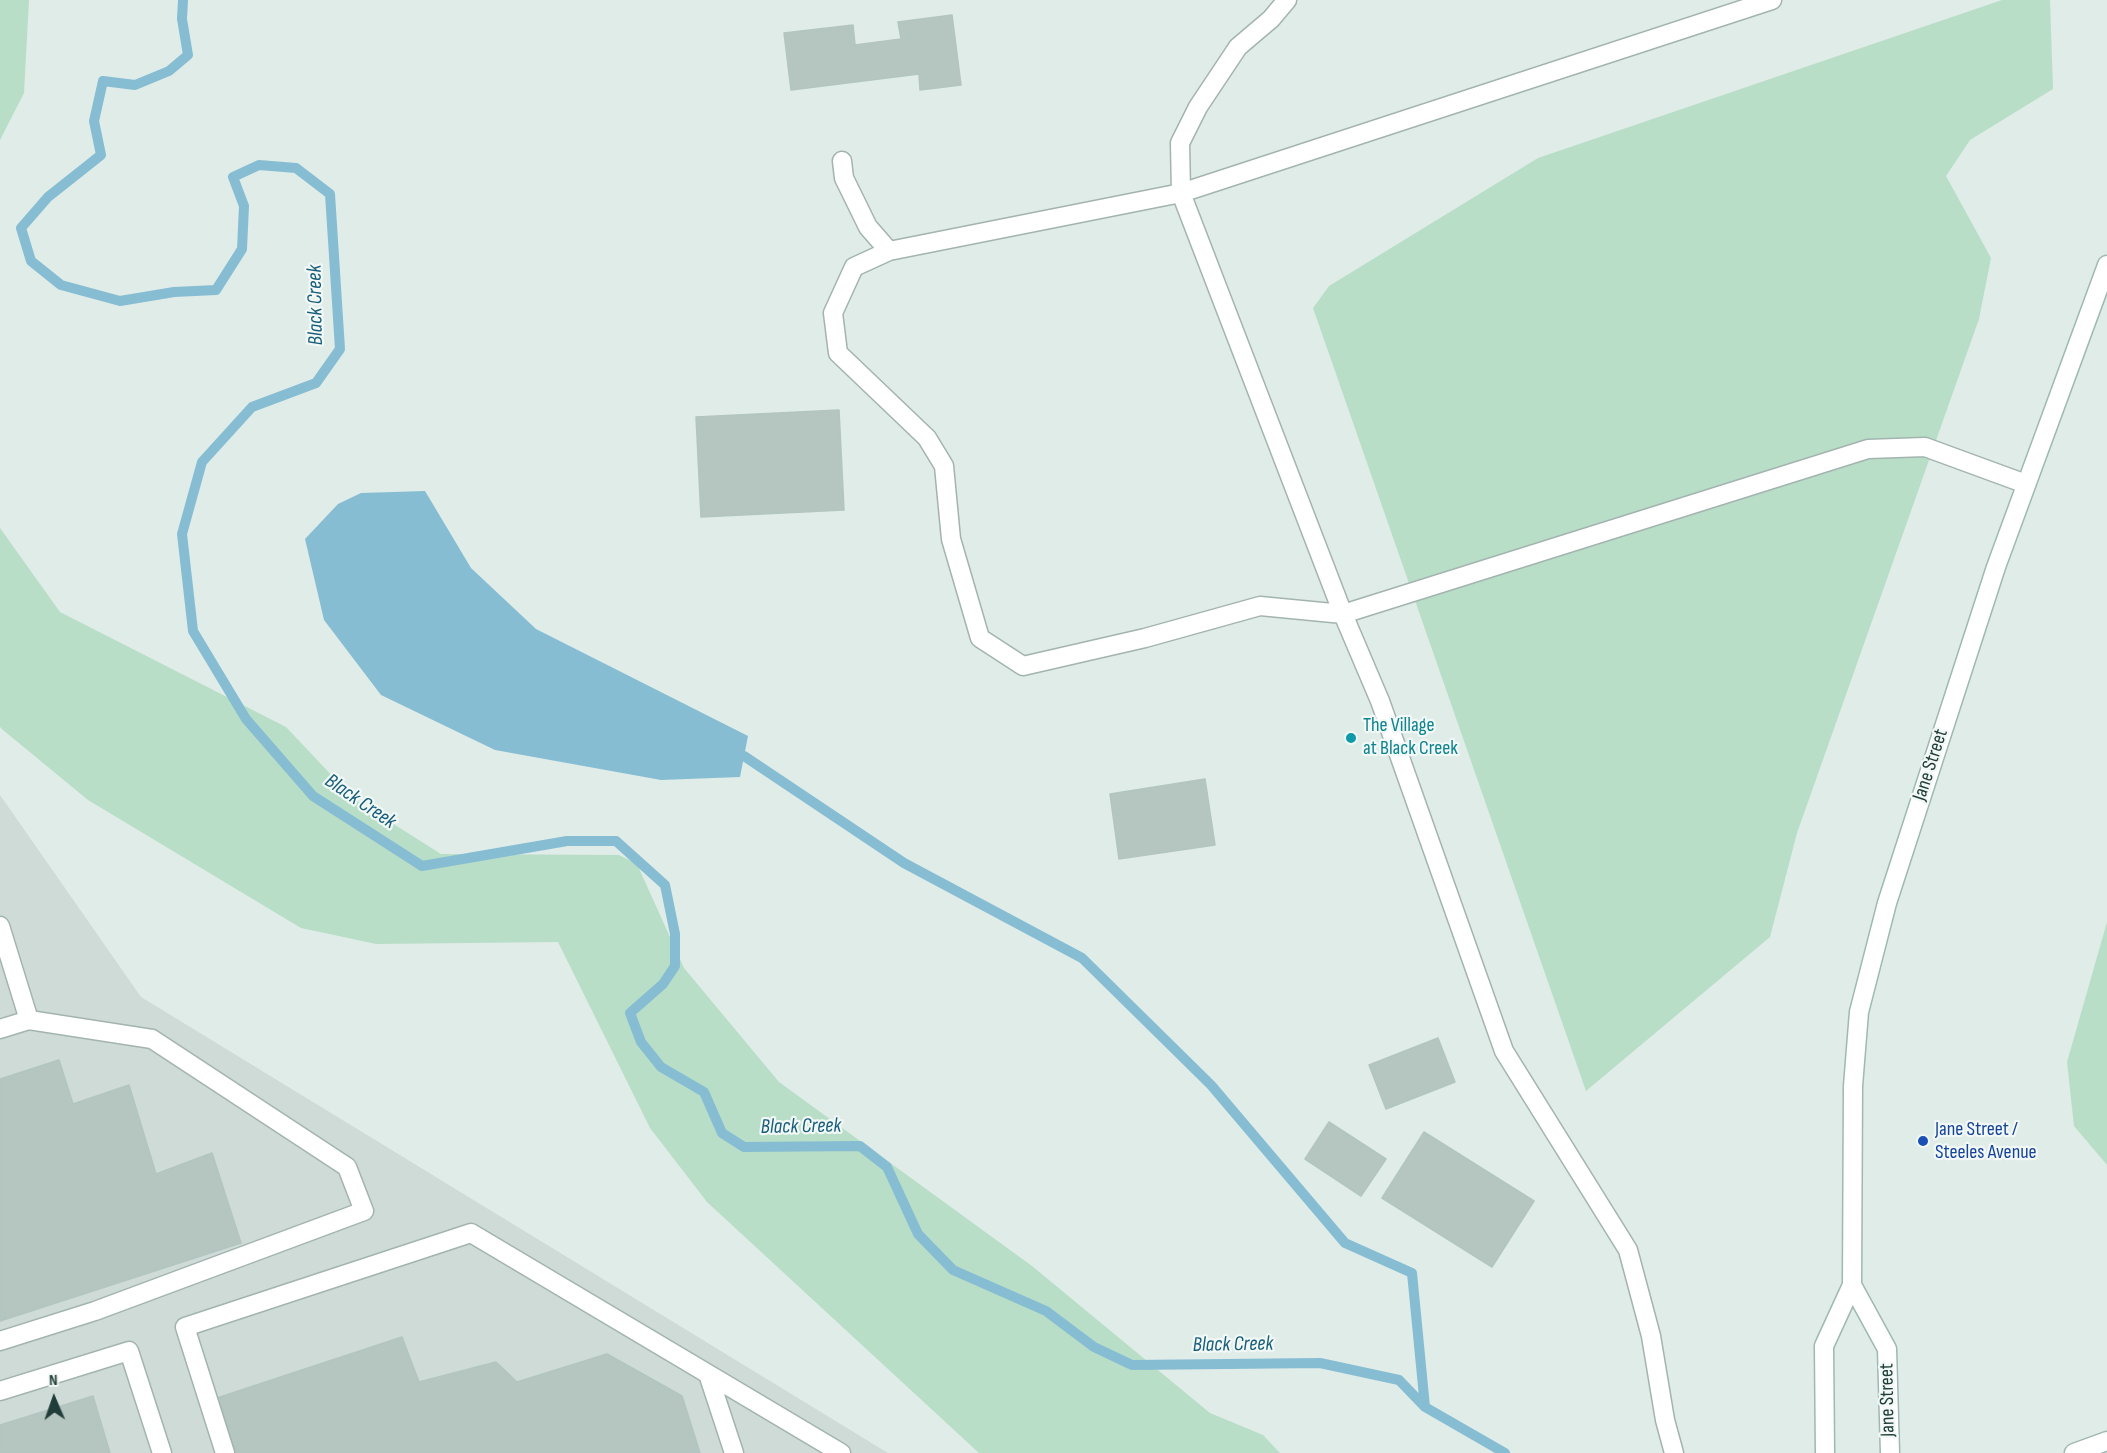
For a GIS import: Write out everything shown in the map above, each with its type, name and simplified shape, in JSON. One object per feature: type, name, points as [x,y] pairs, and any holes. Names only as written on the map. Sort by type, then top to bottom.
[{"type":"main road","points":[[1287,0],[1271,19],[1238,47],[1197,107],[1180,143],[1181,193],[1343,614],[1380,701],[1504,1051],[1628,1250],[1651,1336],[1674,1453]]},
{"type":"main road","points":[[1772,0],[1181,193],[890,251],[854,267],[833,313],[837,353],[927,438],[944,466],[951,539],[980,638],[1023,666],[1145,638],[1260,606],[1343,614],[1868,449],[1925,447],[2026,484]]},
{"type":"main road","points":[[842,162],[844,178],[868,227],[890,251]]},
{"type":"main road","name":"Jane Street","points":[[1826,1453],[1824,1346],[1852,1285],[1853,1086],[1859,1012],[1887,903],[1996,567],[2107,265]]},
{"type":"main road","points":[[0,926],[28,1020]]},
{"type":"main road","points":[[0,1029],[28,1020],[153,1039],[347,1167],[364,1211],[96,1311],[0,1341]]},
{"type":"main road","points":[[225,1453],[185,1327],[471,1233],[841,1453]]},
{"type":"main road","name":"Jane Street","points":[[1852,1285],[1887,1349],[1890,1453]]},
{"type":"main road","points":[[0,1391],[129,1351],[162,1453]]},
{"type":"main road","points":[[708,1374],[734,1453]]},
{"type":"main road","points":[[2074,1453],[2107,1441]]},
{"type":"shaded area","points":[[0,795],[141,997],[888,1453],[0,1453]]},
{"type":"green space","points":[[0,0],[29,0],[24,93],[0,140]]},
{"type":"green space","points":[[2002,0],[2050,0],[2053,89],[1970,140],[1946,176],[1991,258],[1979,319],[1797,833],[1770,937],[1586,1091],[1313,308],[1329,286],[1538,158]]},
{"type":"green space","points":[[0,528],[60,612],[286,727],[354,799],[441,854],[619,855],[637,864],[684,968],[779,1082],[1032,1266],[1210,1413],[1263,1435],[1280,1453],[979,1453],[707,1202],[650,1128],[558,942],[376,944],[301,928],[88,800],[3,730],[0,727]]},
{"type":"green space","points":[[2107,922],[2107,1165],[2074,1126],[2067,1062]]},
{"type":"water","points":[[425,491],[471,568],[536,629],[748,736],[740,777],[661,780],[495,750],[381,695],[324,620],[305,539],[338,504],[361,493]]},
{"type":"building","points":[[952,15],[961,85],[920,90],[919,74],[791,90],[784,33],[853,25],[855,45],[901,39],[898,22]]},
{"type":"building","points":[[839,410],[844,510],[701,517],[696,417]]},
{"type":"building","points":[[1205,779],[1215,845],[1119,859],[1110,794]]},
{"type":"building","points":[[1438,1038],[1455,1082],[1386,1109],[1369,1065]]},
{"type":"building","points":[[59,1060],[73,1104],[129,1085],[156,1174],[212,1153],[241,1243],[0,1321],[0,1079]]},
{"type":"building","points":[[1329,1122],[1386,1159],[1361,1196],[1305,1159]]},
{"type":"building","points":[[1424,1132],[1534,1201],[1492,1267],[1382,1198]]},
{"type":"building","points":[[402,1337],[419,1382],[496,1362],[517,1382],[607,1354],[682,1396],[700,1453],[235,1453],[217,1398]]},
{"type":"building","points":[[93,1396],[110,1453],[0,1453],[0,1425]]},
{"type":"waterway","name":"Black Creek","points":[[183,0],[182,19],[188,55],[169,71],[135,85],[103,81],[94,121],[101,155],[48,197],[21,228],[31,261],[61,285],[120,301],[174,292],[216,290],[242,249],[244,206],[233,177],[259,165],[296,168],[330,194],[340,349],[316,383],[252,407],[202,462],[182,534],[193,631],[246,719],[313,796],[422,866],[567,841],[616,841],[665,885],[675,934],[675,966],[663,984],[630,1013],[641,1042],[661,1067],[704,1092],[722,1133],[744,1147],[860,1146],[887,1167],[918,1234],[953,1270],[1046,1311],[1094,1347],[1132,1365],[1320,1363],[1399,1380],[1425,1407],[1505,1453]]},
{"type":"waterway","points":[[744,756],[904,863],[1082,958],[1211,1085],[1345,1243],[1412,1273],[1425,1407]]},
{"type":"place","name":"The Village at Black Creek","points":[[1351,738]]},
{"type":"place","name":"Jane Street / Steeles Avenue","points":[[1923,1141]]}]
